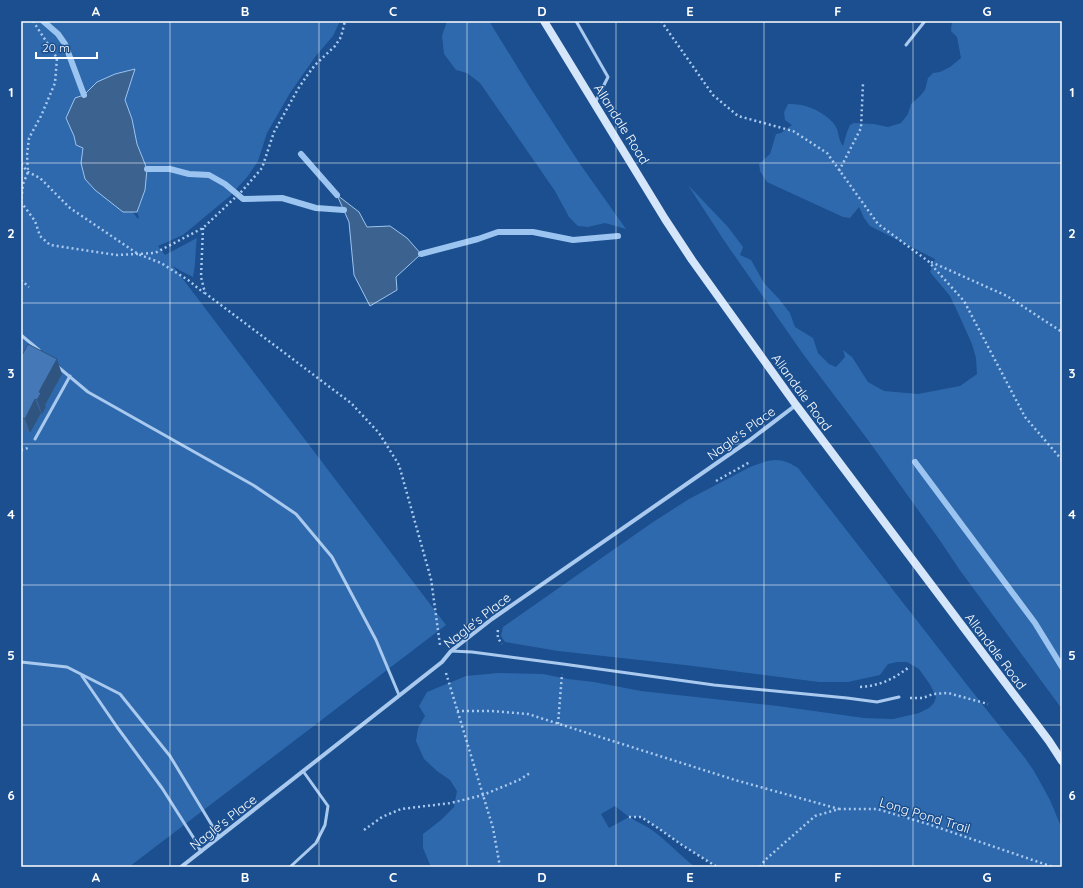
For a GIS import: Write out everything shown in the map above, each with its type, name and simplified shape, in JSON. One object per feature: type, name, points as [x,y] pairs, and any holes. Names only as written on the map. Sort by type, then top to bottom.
[{"type":"main road","name":"Allandale Road","points":[[544,21],[692,260],[796,405],[1045,736],[1062,761]]},
{"type":"street","name":"Nagle's Place","points":[[181,867],[442,662],[451,651],[492,619],[750,440],[796,405]]},
{"type":"lane","points":[[576,21],[608,78],[595,103]]},
{"type":"lane","points":[[906,45],[925,21]]},
{"type":"lane","points":[[21,335],[43,354]]},
{"type":"lane","points":[[54,363],[88,392],[253,485],[296,514],[332,557],[376,640],[399,695]]},
{"type":"lane","points":[[35,439],[70,376]]},
{"type":"lane","points":[[451,651],[472,652],[714,685],[877,702],[899,697]]},
{"type":"lane","points":[[21,662],[67,667],[120,694],[170,756],[219,837]]},
{"type":"lane","points":[[81,674],[117,727],[162,788],[201,852]]},
{"type":"lane","points":[[290,867],[316,843],[325,825],[328,806],[303,771]]},
{"type":"path","points":[[33,21],[57,58],[55,83],[41,116],[29,138],[27,155],[28,172],[23,184],[21,203],[35,221],[40,236],[50,245],[117,256],[155,253],[203,228],[242,191],[262,168],[274,132],[298,89],[315,65],[336,46],[341,37],[345,21]]},
{"type":"path","points":[[661,21],[713,95],[738,116],[793,131],[827,153],[878,224],[928,261],[964,301],[1025,417],[1062,460]]},
{"type":"path","points":[[839,171],[861,128],[863,83]]},
{"type":"path","points":[[21,164],[28,172],[40,178],[70,208],[138,254],[161,263],[188,280],[351,403],[379,433],[399,465],[431,579],[442,662],[493,828],[500,867]]},
{"type":"path","points":[[203,228],[201,277],[205,293]]},
{"type":"path","points":[[928,261],[1007,296],[1062,332]]},
{"type":"path","points":[[21,280],[29,287]]},
{"type":"path","points":[[714,482],[750,462]]},
{"type":"path","points":[[502,624],[497,635],[499,640],[504,645]]},
{"type":"path","points":[[859,687],[871,686],[889,680],[909,667]]},
{"type":"path","points":[[558,724],[561,678]]},
{"type":"path","points":[[899,697],[923,698],[933,694],[948,693],[988,704]]},
{"type":"path","points":[[457,711],[492,711],[528,714],[735,780],[839,809]]},
{"type":"path","points":[[364,830],[382,818],[401,809],[451,803],[483,795],[520,780],[530,773]]},
{"type":"path","name":"Long Pond Trail","points":[[760,867],[765,860],[815,816],[839,809],[877,809],[928,824],[1053,867]]},
{"type":"path","points":[[629,817],[641,817],[716,867]]},
{"type":"shaded area","points":[[21,21],[340,21],[333,36],[315,57],[290,93],[267,133],[258,161],[248,176],[230,196],[183,235],[158,246],[165,255],[197,238],[193,277],[173,266],[446,625],[129,867],[21,867]],"holes":[[[134,131],[137,144],[147,169],[145,190],[137,212],[139,217],[138,219],[119,194]]]},
{"type":"shaded area","points":[[447,21],[489,21],[580,164],[626,229],[605,223],[588,227],[578,226],[569,217],[555,191],[480,83],[467,73],[456,70],[444,54],[442,36]]},
{"type":"shaded area","points":[[952,21],[1062,21],[1062,709],[959,569],[868,440],[803,354],[723,239],[688,185],[728,227],[743,247],[740,255],[751,260],[764,283],[790,313],[795,327],[813,338],[818,353],[829,364],[836,367],[845,357],[843,350],[852,357],[868,382],[884,391],[918,394],[960,386],[977,374],[976,358],[972,344],[950,296],[930,272],[935,259],[870,226],[859,207],[850,218],[843,217],[767,182],[760,171],[759,164],[770,154],[776,134],[781,133],[792,125],[785,120],[784,112],[788,104],[806,106],[816,110],[831,120],[837,129],[843,146],[850,125],[854,123],[874,124],[888,127],[901,123],[908,114],[911,104],[925,90],[928,78],[933,73],[940,72],[950,67],[961,58],[957,37],[951,31]]},
{"type":"shaded area","points":[[135,69],[125,100],[132,119],[137,144],[147,169],[145,190],[137,212],[123,212],[95,190],[85,179],[81,163],[83,148],[76,145],[74,136],[66,118],[75,98],[84,95],[97,82],[115,74]]},
{"type":"shaded area","points":[[337,195],[359,212],[367,227],[390,226],[407,238],[421,254],[396,277],[397,290],[370,306],[354,275],[349,222]]},
{"type":"shaded area","points":[[775,460],[790,463],[798,468],[1025,758],[1050,800],[1062,829],[1062,867],[884,867],[873,865],[871,867],[717,867],[641,817],[630,817],[658,834],[695,867],[431,867],[423,848],[423,834],[441,820],[454,807],[457,791],[450,780],[424,759],[416,741],[418,728],[425,716],[419,706],[427,692],[466,676],[498,673],[543,674],[641,691],[778,706],[864,718],[893,719],[919,713],[929,708],[934,703],[936,697],[931,686],[919,669],[907,662],[888,664],[880,675],[848,682],[819,682],[558,651],[505,642],[501,636],[503,627],[653,522],[689,499],[750,467]],"holes":[[[615,806],[629,817],[609,828],[601,814]]]},
{"type":"building","points":[[28,344],[57,359],[39,392],[41,393],[37,400],[35,399],[25,419],[21,417],[21,357]]},
{"type":"waterway","points":[[43,21],[58,34],[65,44],[84,95]]},
{"type":"waterway","points":[[301,154],[337,195]]},
{"type":"waterway","points":[[147,169],[170,169],[189,174],[209,175],[225,184],[243,199],[282,198],[316,208],[344,210]]},
{"type":"waterway","points":[[421,254],[478,239],[498,232],[533,232],[573,240],[618,236]]},
{"type":"waterway","points":[[915,462],[1035,623],[1062,667]]}]
